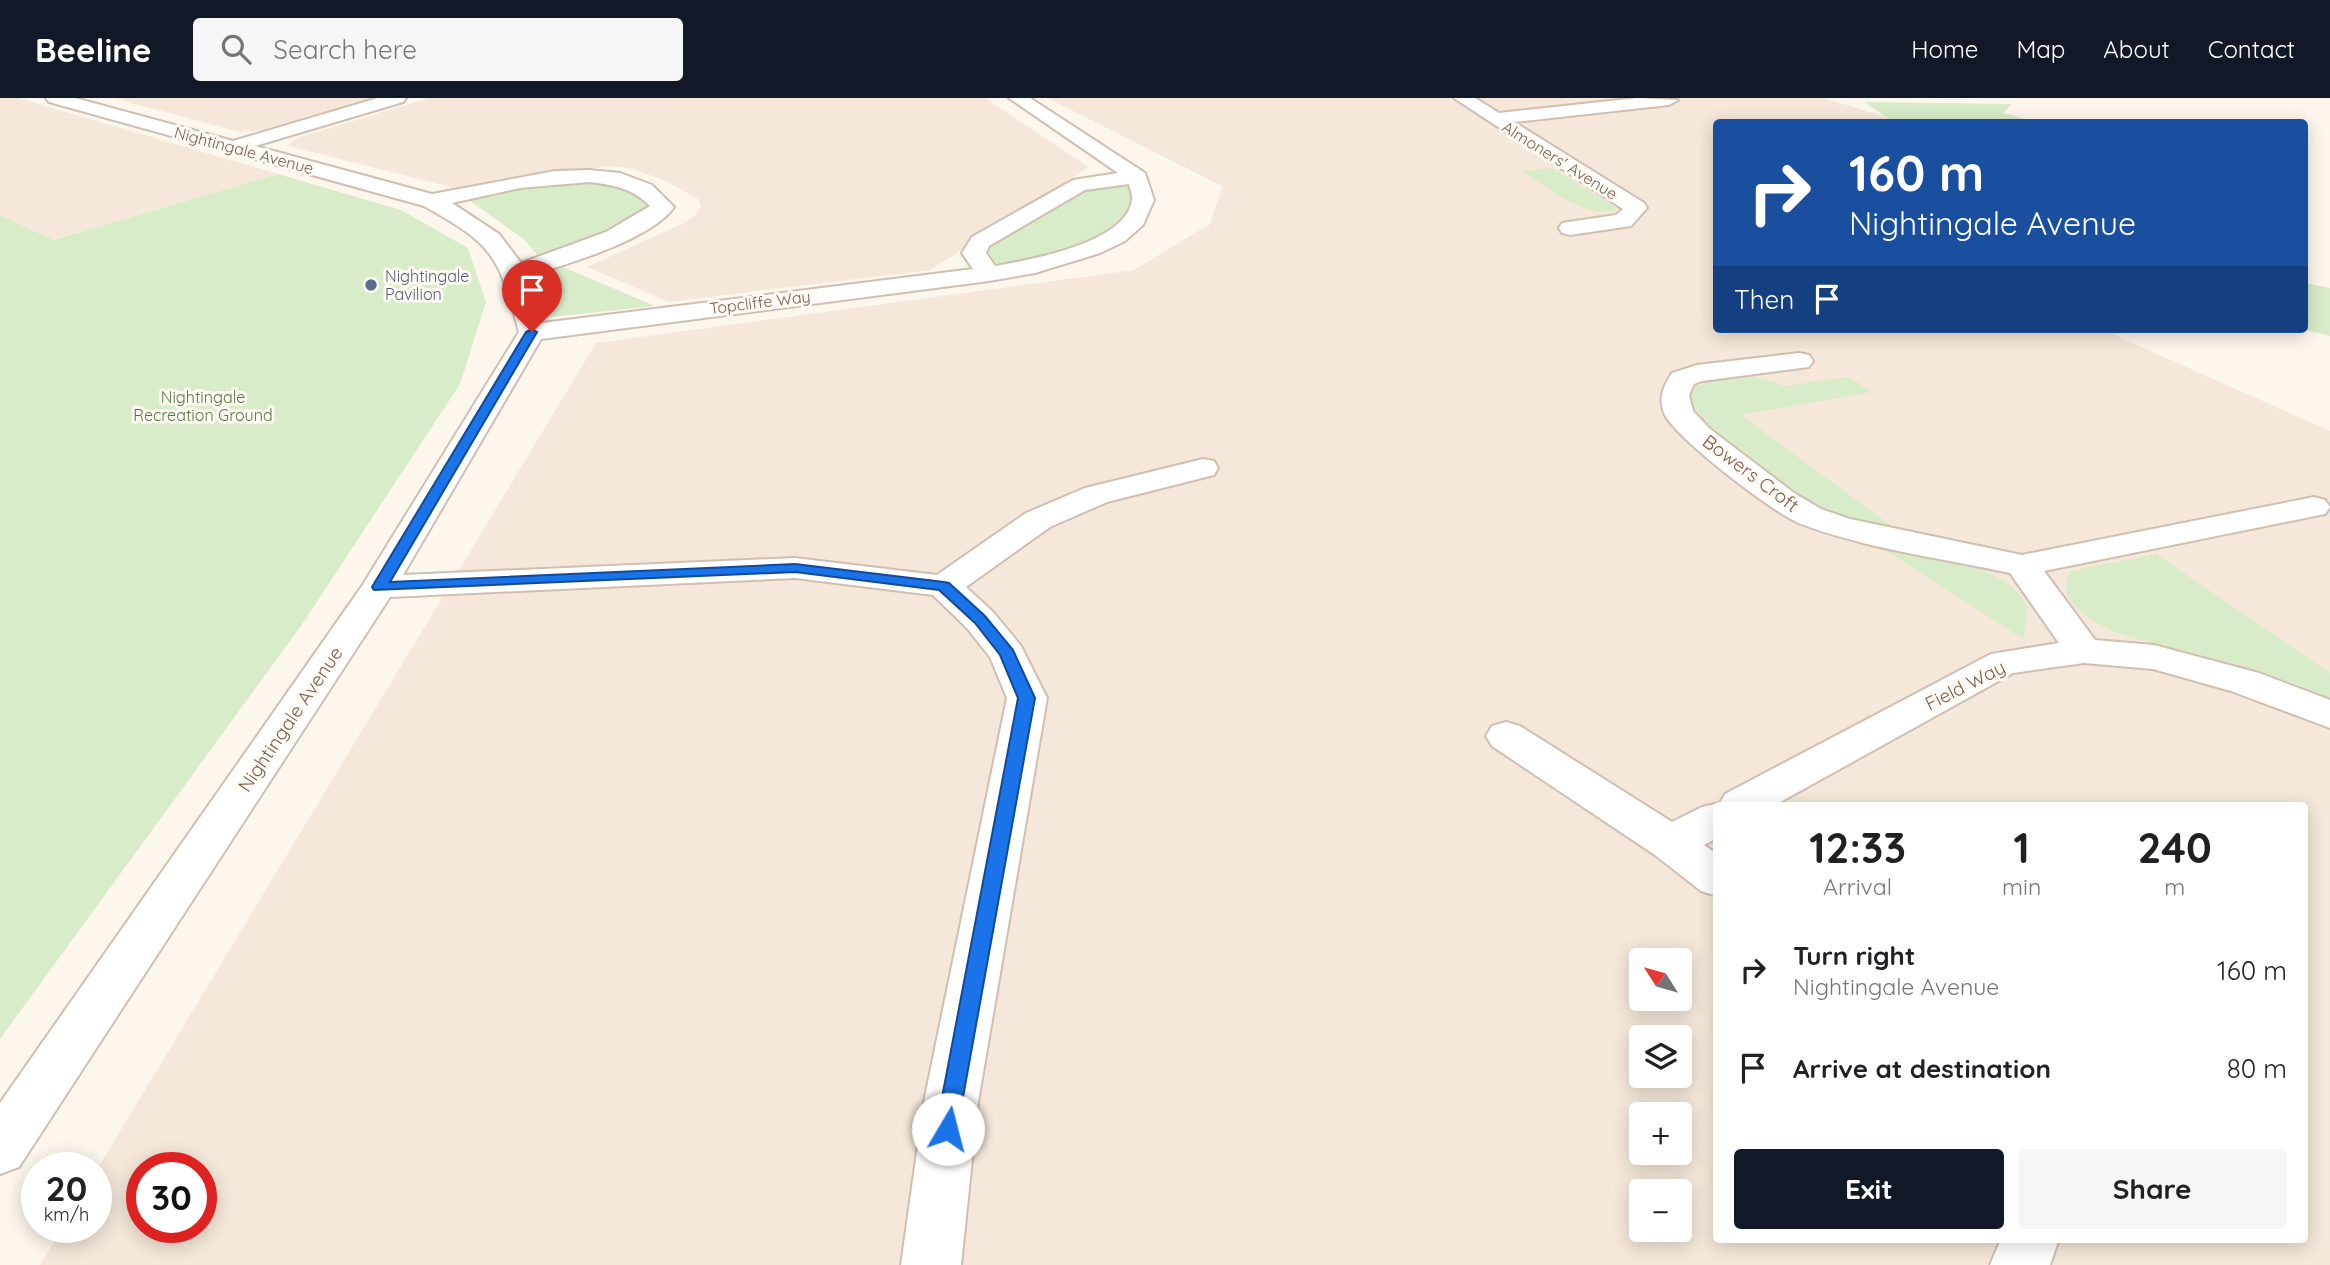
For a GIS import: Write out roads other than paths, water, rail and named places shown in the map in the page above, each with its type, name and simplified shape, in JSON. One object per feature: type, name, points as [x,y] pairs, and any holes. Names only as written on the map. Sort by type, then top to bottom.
[{"type":"street","name":"Nightingale Avenue","points":[[0,1149],[379,587],[532,332],[516,272],[494,240],[472,222],[432,201],[55,98]]},
{"type":"street","points":[[232,147],[397,98]]},
{"type":"street","points":[[1018,98],[1138,177]]},
{"type":"street","name":"Almoners' Avenue","points":[[1463,98],[1636,208],[1623,221],[1570,228]]},
{"type":"street","name":"Almoners' Avenue","points":[[1495,118],[1669,100]]},
{"type":"street","name":"Nightingale Avenue","points":[[432,201],[559,176],[591,174],[612,176],[630,182],[657,198],[663,206],[650,219],[638,225],[556,261],[516,272]]},
{"type":"street","points":[[989,274],[974,253],[980,242],[1080,184],[1138,177]]},
{"type":"street","name":"Topcliffe Way","points":[[532,332],[989,274],[1048,264],[1093,248],[1122,232],[1144,206],[1144,190],[1138,177]]},
{"type":"street","name":"Bowers Croft","points":[[1799,360],[1697,373],[1682,379],[1675,395],[1679,413],[1699,435],[1783,500],[1810,516],[1842,527],[2022,565],[2314,507]]},
{"type":"street","points":[[944,586],[1038,520],[1096,495],[1203,468]]},
{"type":"street","points":[[2022,565],[2084,651]]},
{"type":"street","points":[[379,587],[795,568],[944,586],[980,620],[1008,654],[1027,698],[951,1102],[931,1265]]},
{"type":"street","name":"Field Way","points":[[1746,802],[2004,662],[2084,651],[2167,661],[2245,682],[2330,715]]},
{"type":"street","points":[[1506,736],[1671,843],[1713,876]]},
{"type":"street","points":[[1671,843],[1713,820]]},
{"type":"street","points":[[2020,1265],[2028,1243]]},
{"type":"place","name":"Nightingale Pavilion","points":[[371,285]]},
{"type":"park label","name":"Nightingale Recreation Ground","points":[[203,406]]}]
